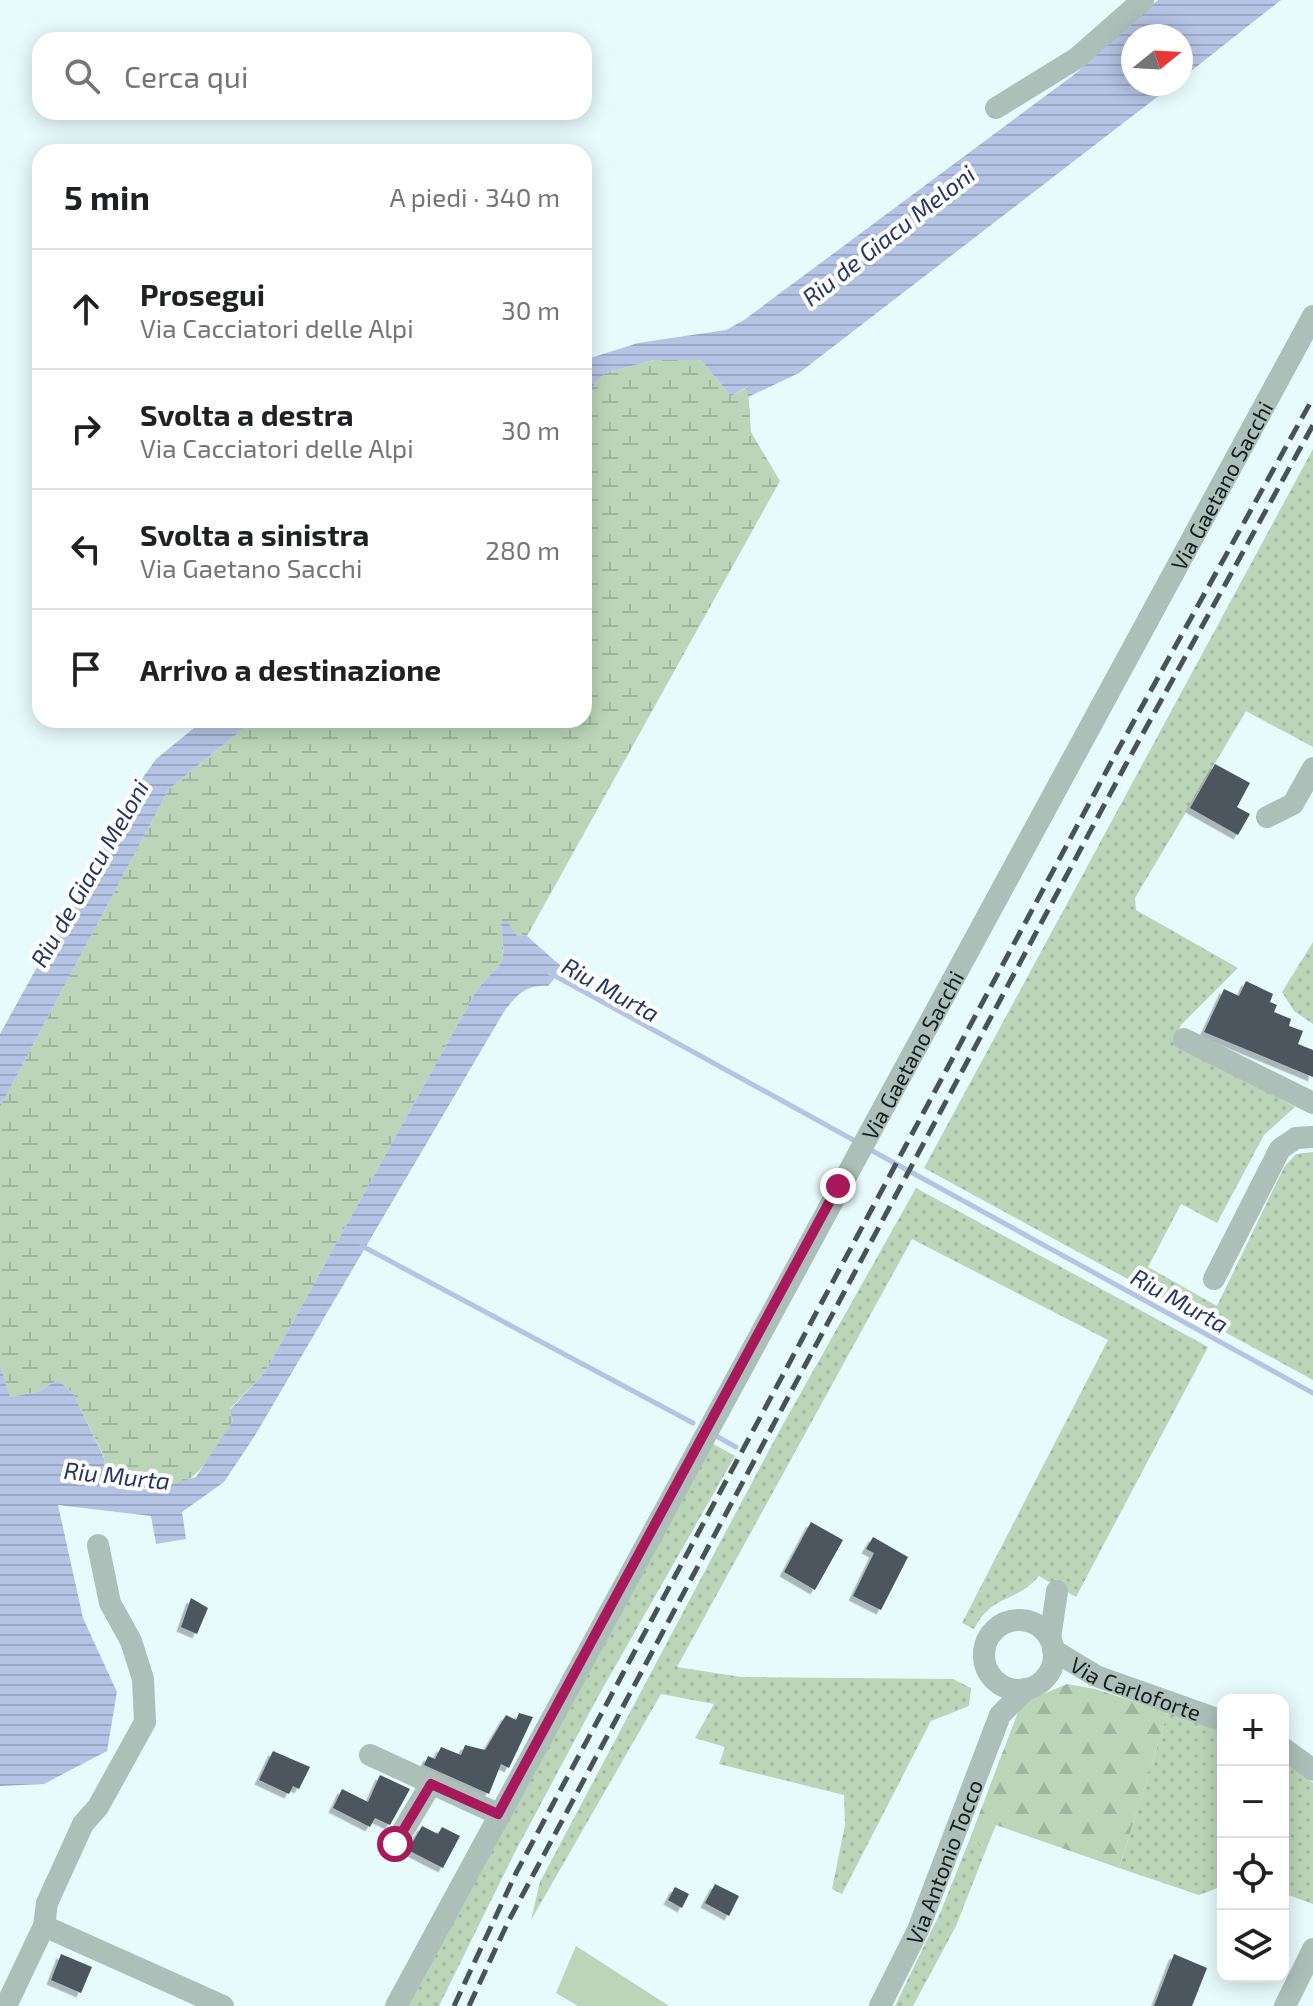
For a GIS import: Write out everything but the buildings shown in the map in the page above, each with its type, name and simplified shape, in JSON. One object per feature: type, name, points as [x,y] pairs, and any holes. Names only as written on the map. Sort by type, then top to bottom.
[{"type":"street","points":[[996,108],[1077,58],[1143,0]]},
{"type":"street","name":"Via Gaetano Sacchi","points":[[396,2006],[1313,316]]},
{"type":"street","points":[[1267,817],[1293,804],[1313,768]]},
{"type":"street","points":[[1184,1039],[1313,1103]]},
{"type":"street","points":[[1214,1279],[1280,1149],[1296,1138],[1313,1137]]},
{"type":"street","points":[[6,2006],[44,1926],[47,1903],[78,1835],[139,1738],[145,1722],[143,1679],[131,1641],[110,1603],[98,1545]]},
{"type":"street","points":[[1023,1621],[1057,1591],[1053,1661],[1035,1685]]},
{"type":"street","points":[[1052,1645],[1034,1624],[1023,1621],[1001,1625],[987,1641],[985,1664],[997,1683],[1016,1690],[1096,1676]]},
{"type":"street","name":"Via Carloforte","points":[[1052,1645],[1096,1676],[1217,1719]]},
{"type":"street","name":"Via Antonio Tocco","points":[[880,2006],[918,1930],[1000,1715],[997,1683]]},
{"type":"street","name":"Via Antonio Tocco","points":[[1000,1715],[1035,1685]]},
{"type":"street","points":[[1289,1752],[1313,1770]]},
{"type":"street","points":[[370,1755],[498,1814]]},
{"type":"street","points":[[395,1844],[431,1784]]},
{"type":"street","points":[[44,1926],[223,2006]]},
{"type":"street","points":[[1285,2006],[1313,1949]]},
{"type":"green space","points":[[654,360],[701,360],[731,396],[748,387],[751,432],[780,481],[527,936],[517,936],[501,923],[503,952],[500,965],[474,995],[265,1372],[230,1409],[233,1421],[219,1444],[196,1474],[171,1487],[106,1484],[104,1457],[74,1395],[58,1380],[37,1392],[10,1397],[0,1364],[0,1107],[169,789],[244,728],[592,728],[592,387],[605,373]]},
{"type":"green space","points":[[1313,449],[1313,747],[1246,711],[1135,898],[1136,910],[1238,968],[1181,1025],[1174,1041],[1295,1107],[1264,1135],[1217,1223],[1181,1204],[1148,1267],[1217,1306],[1284,1167],[1296,1154],[1313,1152],[1313,1380],[924,1168]]},
{"type":"green space","points":[[1313,942],[1313,1024],[1294,1011],[1282,992]]},
{"type":"green space","points":[[916,1188],[1208,1347],[1076,1597],[1039,1576],[1021,1591],[989,1609],[974,1629],[962,1623],[1108,1340],[912,1239],[677,1667],[741,1677],[953,1679],[971,1688],[969,1706],[931,1721],[842,1894],[832,1889],[845,1825],[844,1795],[719,1764],[725,1747],[695,1738],[714,1704],[661,1694],[531,1920],[540,1882],[776,1437]]},
{"type":"green space","points":[[708,1441],[735,1456],[600,1693],[514,1854],[439,2006],[404,2006]]},
{"type":"green space","points":[[1067,1684],[1095,1689],[1168,1712],[1119,1868],[996,1825],[987,1847],[969,1841],[1018,1712],[1025,1702]]},
{"type":"green space","points":[[1168,1712],[1217,1729],[1217,1888],[1199,1895],[1119,1868]]},
{"type":"green space","points":[[1289,1765],[1313,1783],[1313,1904],[1289,1895]]},
{"type":"green space","points":[[969,1841],[987,1847],[956,1926],[913,2006],[895,2006],[941,1911]]},
{"type":"green space","points":[[576,1946],[669,2006],[578,2006],[556,1993]]},
{"type":"water","points":[[1158,0],[1281,0],[1193,70],[1193,24],[1131,24]]},
{"type":"water","name":"Riu de Giacu Meloni","points":[[1121,33],[1121,96],[1158,96],[799,373],[748,397],[747,387],[731,396],[701,360],[654,360],[605,373],[592,387],[592,357],[638,343],[726,330],[744,320],[1075,74]]},
{"type":"water","points":[[194,728],[244,728],[169,789],[0,1107],[0,1034],[139,783],[156,759]]},
{"type":"water","points":[[507,921],[517,936],[527,936],[563,968],[548,986],[533,987],[521,993],[502,1015],[254,1437],[224,1482],[182,1512],[186,1539],[156,1544],[151,1516],[58,1505],[83,1618],[117,1692],[107,1751],[44,1784],[0,1786],[0,1364],[10,1397],[37,1392],[58,1380],[74,1395],[104,1458],[106,1484],[152,1490],[196,1477],[233,1421],[230,1410],[265,1372],[474,995],[500,965],[503,952],[501,923]]},
{"type":"waterway","name":"Riu Murta","points":[[550,973],[857,1142]]},
{"type":"waterway","name":"Riu Murta","points":[[869,1149],[1313,1393]]},
{"type":"waterway","points":[[362,1246],[693,1423]]},
{"type":"waterway","points":[[718,1437],[736,1447]]},
{"type":"railway","points":[[454,2006],[516,1873],[1114,757],[1313,398]]},
{"type":"railway","points":[[469,2006],[508,1922],[1125,766],[1313,425]]},
{"type":"route","points":[[395,1844],[431,1784],[498,1814],[838,1186]]}]
